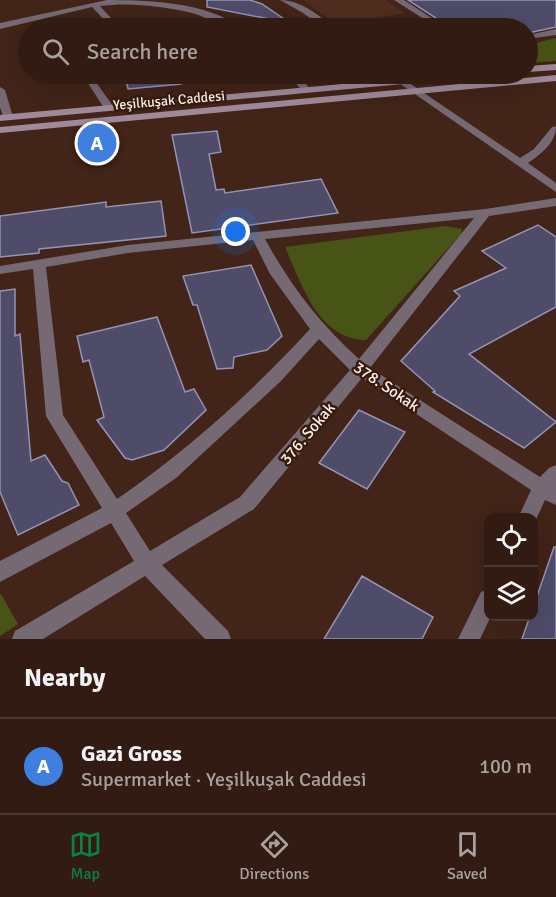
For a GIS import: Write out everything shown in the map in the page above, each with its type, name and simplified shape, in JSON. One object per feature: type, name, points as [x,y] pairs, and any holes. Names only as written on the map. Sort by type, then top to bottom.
[{"type":"main road","points":[[538,68],[556,67]]},
{"type":"main road","name":"Yeşilkuşak Caddesi","points":[[538,80],[556,78]]},
{"type":"main road","points":[[4,117],[337,84]]},
{"type":"main road","name":"Yeşilkuşak Caddesi","points":[[0,130],[491,84]]},
{"type":"street","points":[[35,18],[116,0],[200,11],[218,18]]},
{"type":"street","points":[[284,0],[315,18]]},
{"type":"street","points":[[398,0],[427,18]]},
{"type":"street","points":[[94,4],[107,18]]},
{"type":"street","points":[[0,26],[18,22]]},
{"type":"street","points":[[538,35],[556,32]]},
{"type":"street","points":[[93,84],[108,106]]},
{"type":"street","points":[[302,84],[305,88]]},
{"type":"street","points":[[405,84],[522,162],[556,188]]},
{"type":"street","points":[[0,90],[4,117]]},
{"type":"street","points":[[522,162],[538,151],[556,129]]},
{"type":"street","points":[[0,270],[128,249],[485,213],[556,202]]},
{"type":"street","name":"376. Sokak","points":[[23,639],[247,503],[360,369],[485,213]]},
{"type":"street","name":"378. Sokak","points":[[257,236],[277,274],[319,330],[360,369],[549,492]]},
{"type":"street","points":[[39,264],[55,416],[147,564],[220,639]]},
{"type":"street","points":[[0,572],[114,511],[169,473],[275,377],[319,330]]},
{"type":"street","points":[[531,513],[549,492],[556,473]]},
{"type":"street","points":[[469,639],[484,609]]},
{"type":"shaded area","points":[[303,0],[385,0],[405,13],[374,18],[328,18]]},
{"type":"green space","points":[[556,38],[556,61],[538,62],[538,42]]},
{"type":"green space","points":[[445,226],[462,229],[461,234],[366,340],[349,337],[335,330],[324,320],[305,293],[285,247]]},
{"type":"green space","points":[[0,595],[18,624],[0,636]]},
{"type":"building","points":[[207,0],[250,0],[262,4],[283,18],[264,18],[207,7]]},
{"type":"building","points":[[408,0],[556,0],[556,27],[538,31],[538,18],[436,18]]},
{"type":"building","points":[[127,84],[181,84],[128,89]]},
{"type":"building","points":[[217,131],[221,152],[209,154],[216,190],[224,189],[225,193],[321,179],[338,213],[192,233],[172,135]]},
{"type":"building","points":[[161,201],[166,236],[39,249],[39,253],[0,257],[0,216],[106,202],[106,207]]},
{"type":"building","points":[[538,225],[556,237],[556,307],[469,354],[556,422],[524,448],[433,392],[435,391],[401,361],[460,296],[454,291],[506,268],[482,251]]},
{"type":"building","points":[[251,265],[282,336],[267,350],[234,357],[233,368],[217,369],[197,305],[193,305],[183,276]]},
{"type":"building","points":[[15,289],[15,336],[20,334],[31,461],[45,455],[62,481],[68,483],[79,505],[18,535],[0,492],[0,291]]},
{"type":"building","points":[[157,317],[185,392],[194,389],[206,410],[164,450],[132,460],[125,458],[97,420],[104,417],[89,360],[83,362],[77,336]]},
{"type":"building","points":[[359,410],[405,432],[367,489],[319,463]]},
{"type":"building","points":[[554,547],[556,547],[556,639],[522,639],[528,621],[538,621],[538,593]]},
{"type":"building","points":[[362,576],[433,617],[422,639],[324,639]]},
{"type":"place","name":"Gazi Gross","points":[[97,143]]}]
